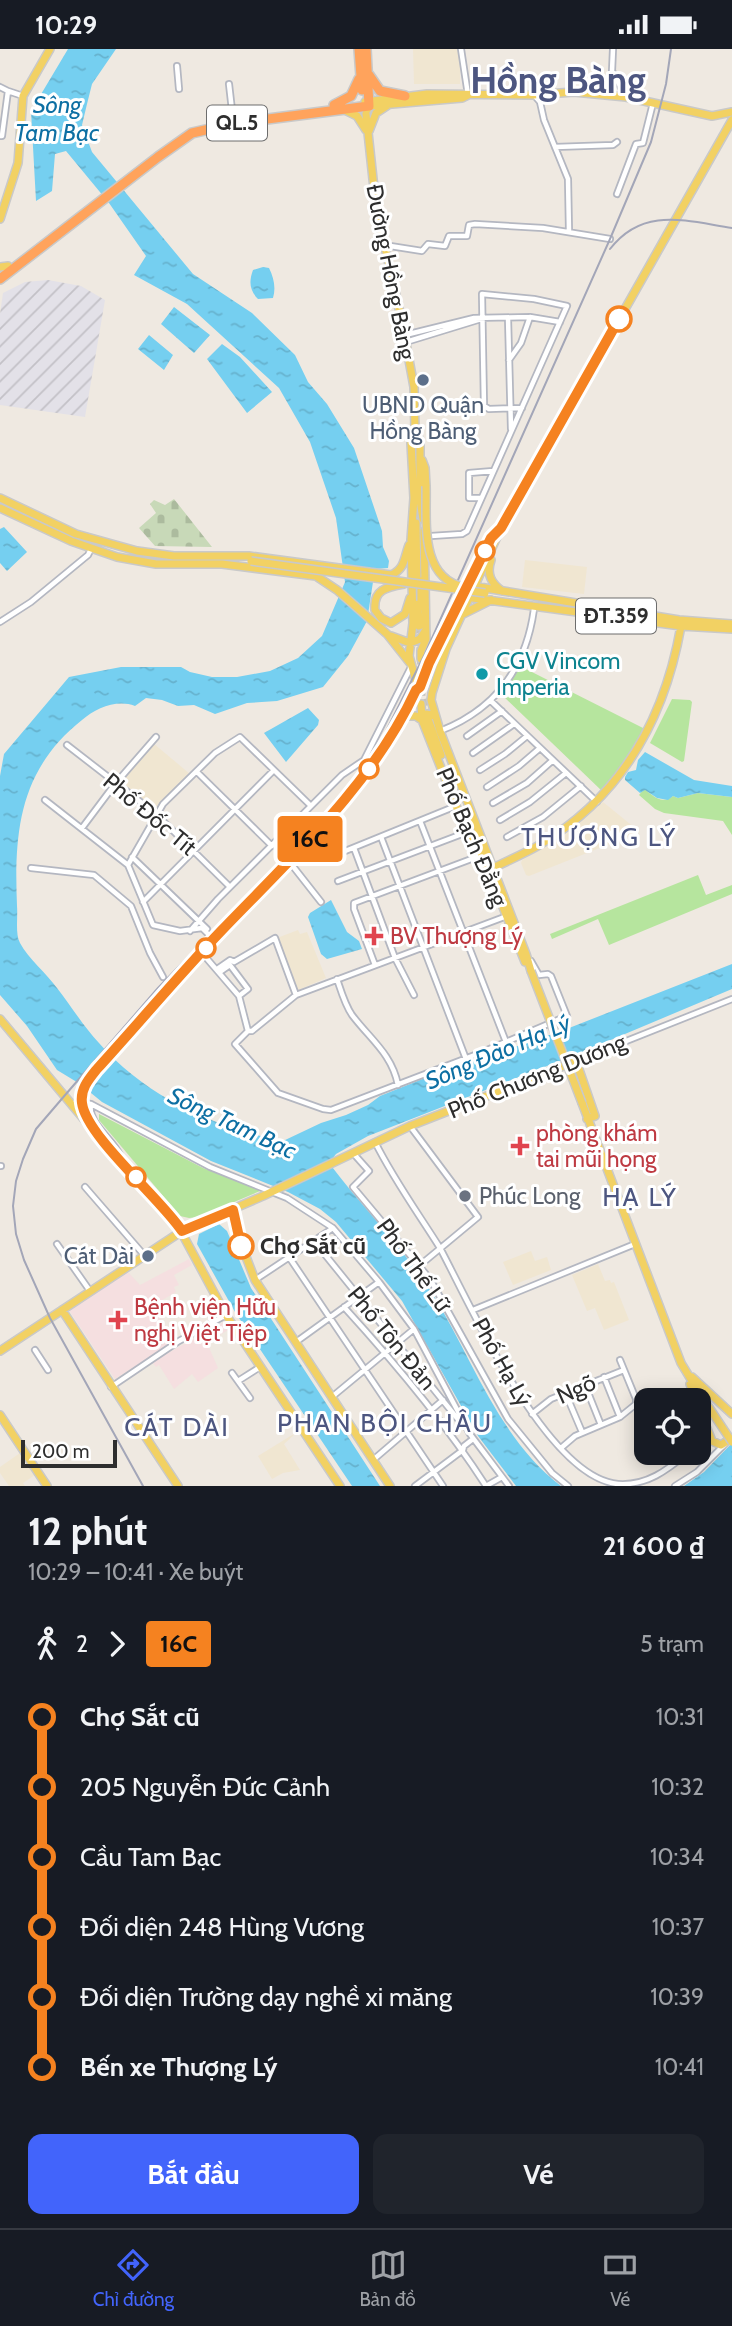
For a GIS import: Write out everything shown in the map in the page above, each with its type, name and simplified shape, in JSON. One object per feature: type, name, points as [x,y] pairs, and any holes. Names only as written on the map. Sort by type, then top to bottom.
[{"type":"highway","points":[[359,49],[366,106]]},
{"type":"highway","points":[[337,107],[351,96],[358,85],[359,49]]},
{"type":"highway","points":[[366,49],[366,106]]},
{"type":"highway","points":[[366,49],[368,71],[376,87],[388,94],[405,96]]},
{"type":"highway","name":"QL.5","points":[[0,279],[188,129],[233,119],[366,106]]},
{"type":"highway","name":"QL.5","points":[[120,183],[184,138],[200,130],[337,107]]},
{"type":"highway","name":"QL.5","points":[[3,268],[103,196]]},
{"type":"main road","points":[[0,219],[18,163],[23,96],[50,49]]},
{"type":"main road","points":[[366,106],[405,96],[574,92],[626,97],[712,116],[732,112]]},
{"type":"main road","points":[[366,106],[462,98],[468,95]]},
{"type":"main road","points":[[368,138],[370,124],[376,113],[394,103]]},
{"type":"main road","name":"Đường Hồng Bàng","points":[[366,106],[376,207],[414,387],[415,430],[411,443],[417,499]]},
{"type":"main road","points":[[337,107],[357,116],[368,138]]},
{"type":"main road","points":[[712,116],[722,126],[724,134]]},
{"type":"main road","points":[[471,586],[501,528],[732,120]]},
{"type":"main road","name":"Đường Hồng Bàng","points":[[415,430],[420,441],[421,454],[411,540],[411,566],[420,626],[410,643],[411,665],[417,689]]},
{"type":"main road","points":[[421,454],[425,468],[427,546],[433,564],[453,583],[485,593]]},
{"type":"main road","points":[[0,498],[83,537],[149,553],[251,561],[407,586],[485,593],[593,609]]},
{"type":"main road","points":[[387,634],[410,643],[419,639],[417,499]]},
{"type":"main road","points":[[0,508],[91,549],[147,563],[222,560],[249,556],[391,575],[401,568],[411,540]]},
{"type":"main road","points":[[340,1486],[226,1315],[182,1231],[86,1117],[82,1104],[83,1089],[97,1069],[202,953],[211,935],[288,860],[356,787],[398,723],[466,597],[491,538],[501,528]]},
{"type":"main road","points":[[494,545],[488,572],[493,583],[503,592]]},
{"type":"main road","points":[[147,563],[149,553]]},
{"type":"main road","points":[[222,560],[316,576],[337,590],[387,634],[411,665]]},
{"type":"main road","points":[[316,576],[323,572],[317,565]]},
{"type":"main road","points":[[407,586],[384,588],[377,595],[375,610],[385,621],[398,620],[405,614],[410,601],[407,586],[411,566]]},
{"type":"main road","name":"ĐT.359","points":[[471,586],[681,626],[732,629]]},
{"type":"main road","name":"ĐT.359","points":[[466,597],[732,624]]},
{"type":"main road","points":[[457,614],[492,600]]},
{"type":"main road","points":[[398,723],[420,703],[427,703],[431,696],[457,614]]},
{"type":"main road","points":[[420,626],[426,639],[420,656],[429,663]]},
{"type":"main road","points":[[493,868],[554,836],[597,801],[630,761],[654,720],[673,665],[681,626]]},
{"type":"main road","points":[[417,689],[427,687],[431,696]]},
{"type":"main road","points":[[417,689],[415,698],[420,703]]},
{"type":"main road","name":"Phố Bạch Đằng","points":[[431,696],[429,718],[456,806],[482,855],[526,954],[530,970]]},
{"type":"main road","name":"Phố Bạch Đằng","points":[[420,703],[440,731],[493,868],[520,951],[530,970],[692,1388]]},
{"type":"main road","points":[[405,716],[429,718]]},
{"type":"main road","points":[[429,718],[471,831]]},
{"type":"main road","points":[[429,718],[464,807],[480,834]]},
{"type":"main road","points":[[0,1019],[111,1152],[123,1162]]},
{"type":"main road","points":[[576,1061],[595,1116],[587,1119]]},
{"type":"main road","name":"Phố Chương Dương","points":[[0,1352],[182,1231],[275,1191],[410,1126],[576,1061]]},
{"type":"main road","points":[[233,1210],[244,1255],[255,1280],[390,1486]]},
{"type":"main road","points":[[62,1310],[178,1486]]},
{"type":"main road","name":"Phố Bạch Đằng","points":[[686,1372],[730,1441]]},
{"type":"main road","name":"Phố Bạch Đằng","points":[[686,1372],[730,1410]]},
{"type":"main road","points":[[0,1415],[47,1486]]},
{"type":"main road","points":[[711,1438],[715,1444],[730,1441]]},
{"type":"street","points":[[461,49],[468,95]]},
{"type":"street","points":[[612,49],[612,71],[626,97]]},
{"type":"street","points":[[177,67],[179,89]]},
{"type":"street","points":[[229,84],[233,119]]},
{"type":"street","points":[[0,87],[23,96]]},
{"type":"street","points":[[0,136],[8,91]]},
{"type":"street","points":[[533,95],[540,102],[544,120],[568,179],[569,231]]},
{"type":"street","points":[[617,194],[636,144],[643,143],[653,102]]},
{"type":"street","points":[[555,147],[613,145],[617,142]]},
{"type":"street","points":[[384,245],[422,251],[428,244],[445,246],[449,236],[468,235],[471,224],[518,225],[610,239]]},
{"type":"street","points":[[431,535],[464,534],[522,408],[567,306],[534,299],[482,294],[484,406],[489,409],[522,408]]},
{"type":"street","points":[[405,339],[482,319],[530,317],[560,321]]},
{"type":"street","points":[[509,360],[521,343],[530,317]]},
{"type":"street","points":[[508,318],[511,430]]},
{"type":"street","points":[[481,498],[469,498],[469,473],[493,471]]},
{"type":"street","points":[[0,622],[31,602],[88,555],[91,549]]},
{"type":"street","points":[[440,731],[461,722],[491,701],[523,655],[534,609]]},
{"type":"street","points":[[190,930],[342,775],[364,760],[411,665]]},
{"type":"street","points":[[491,701],[597,801]]},
{"type":"street","points":[[467,736],[502,711]]},
{"type":"street","points":[[473,753],[514,724]]},
{"type":"street","points":[[480,769],[527,736]]},
{"type":"street","points":[[82,828],[156,737]]},
{"type":"street","points":[[128,865],[156,814],[215,753],[240,737],[311,806]]},
{"type":"street","name":"Phố Đốc Tít","points":[[67,745],[156,814],[230,887]]},
{"type":"street","points":[[487,786],[519,766],[540,748]]},
{"type":"street","points":[[493,803],[527,783],[553,760]]},
{"type":"street","points":[[143,902],[274,770]]},
{"type":"street","points":[[197,772],[272,846]]},
{"type":"street","points":[[500,820],[530,802],[566,772]]},
{"type":"street","points":[[508,837],[543,817],[580,786]]},
{"type":"street","points":[[45,800],[128,865],[153,925],[180,931],[202,928],[211,935]]},
{"type":"street","points":[[328,858],[456,806]]},
{"type":"street","points":[[419,821],[506,1042]]},
{"type":"street","points":[[338,881],[471,831]]},
{"type":"street","points":[[381,837],[466,1059]]},
{"type":"street","points":[[354,848],[395,958],[414,995]]},
{"type":"street","points":[[375,965],[354,903],[482,855]]},
{"type":"street","points":[[132,857],[199,920],[211,935]]},
{"type":"street","points":[[288,860],[321,902]]},
{"type":"street","points":[[31,868],[94,875],[131,906],[163,977]]},
{"type":"street","points":[[508,915],[296,995],[235,1044],[278,1093],[323,1109],[335,1109],[466,1059],[567,1016],[551,976],[539,975],[526,954]]},
{"type":"street","points":[[218,971],[230,960],[234,962],[275,938],[296,995]]},
{"type":"street","points":[[202,953],[239,996],[248,1031]]},
{"type":"street","points":[[218,971],[230,965],[248,989],[239,996]]},
{"type":"street","points":[[337,979],[351,1013],[392,1063],[398,1085]]},
{"type":"street","name":"Phố Chương Dương","points":[[576,1061],[732,999]]},
{"type":"street","points":[[72,1105],[76,1102],[91,1104],[206,1165],[275,1191],[333,1228],[379,1282],[414,1329],[471,1436],[509,1486]]},
{"type":"street","points":[[91,1104],[90,1111],[94,1120],[119,1151],[123,1162]]},
{"type":"street","points":[[410,1126],[478,1217],[419,1266]]},
{"type":"street","name":"Phố Hạ Lý","points":[[375,1142],[407,1200],[440,1248],[532,1415],[561,1448],[580,1468],[592,1476],[615,1484],[641,1483],[654,1478],[672,1465]]},
{"type":"street","name":"Phố Thế Lữ","points":[[353,1153],[369,1171],[353,1187],[432,1284],[508,1419],[552,1472],[569,1486]]},
{"type":"street","points":[[85,1187],[144,1255]]},
{"type":"street","points":[[255,1280],[333,1228]]},
{"type":"street","name":"Phố Tôn Đản","points":[[314,1241],[471,1436]]},
{"type":"street","points":[[57,1244],[90,1291]]},
{"type":"street","points":[[473,1310],[635,1244]]},
{"type":"street","points":[[289,1257],[443,1486]]},
{"type":"street","points":[[296,1342],[379,1282]]},
{"type":"street","points":[[344,1307],[385,1352],[463,1450],[486,1486],[502,1477]]},
{"type":"street","points":[[111,1387],[179,1341],[226,1315]]},
{"type":"street","points":[[333,1396],[414,1329]]},
{"type":"street","points":[[35,1350],[48,1370]]},
{"type":"street","points":[[561,1448],[582,1432],[621,1416],[636,1404],[620,1360]]},
{"type":"street","points":[[238,1381],[261,1366]]},
{"type":"street","name":"Ngõ","points":[[532,1415],[551,1399],[565,1392],[624,1370]]},
{"type":"street","points":[[232,1373],[250,1398]]},
{"type":"street","points":[[604,1377],[621,1416]]},
{"type":"street","points":[[585,1385],[601,1425]]},
{"type":"street","points":[[436,1392],[444,1386]]},
{"type":"street","points":[[565,1392],[582,1432]]},
{"type":"street","points":[[373,1460],[443,1401]]},
{"type":"street","points":[[415,1486],[463,1450],[471,1436]]},
{"type":"street","points":[[675,1486],[697,1472],[730,1441]]},
{"type":"shaded area","points":[[413,49],[460,49],[460,84],[414,84]]},
{"type":"shaded area","points":[[48,280],[81,286],[105,300],[85,417],[0,405],[0,314],[3,293],[25,282]]},
{"type":"shaded area","points":[[525,560],[587,567],[584,594],[522,587]]},
{"type":"shaded area","points":[[153,743],[190,774],[153,810],[119,783]]},
{"type":"shaded area","points":[[603,802],[640,832],[526,875],[522,860],[574,828]]},
{"type":"shaded area","points":[[298,930],[300,934],[307,932],[326,978],[296,991],[277,938]]},
{"type":"shaded area","points":[[531,1251],[535,1261],[547,1257],[551,1270],[513,1285],[503,1262]]},
{"type":"shaded area","name":"Bệnh viện Hữu nghị Việt Tiệp","points":[[189,1259],[192,1265],[174,1275],[179,1285],[174,1287],[176,1292],[152,1306],[175,1341],[115,1379],[69,1310],[127,1271],[140,1285]]},
{"type":"shaded area","points":[[598,1264],[605,1281],[614,1282],[629,1320],[604,1330],[595,1308],[587,1311],[572,1275]]},
{"type":"shaded area","points":[[224,1322],[228,1330],[207,1343],[218,1368],[198,1382],[192,1374],[174,1389],[159,1365],[156,1367],[152,1362]]},
{"type":"shaded area","points":[[297,1432],[284,1444],[300,1470],[283,1473],[272,1479],[258,1456]]},
{"type":"shaded area","points":[[20,1453],[35,1475],[23,1483],[25,1486],[9,1486],[0,1473],[0,1467]]},
{"type":"green space","points":[[174,499],[212,547],[155,546],[139,528],[156,513],[150,504],[154,500],[165,505]]},
{"type":"green space","points":[[520,666],[645,729],[602,791],[501,694]]},
{"type":"green space","points":[[672,699],[692,702],[682,762],[650,743]]},
{"type":"green space","points":[[644,789],[661,800],[698,793],[732,797],[732,835],[723,821],[664,813],[655,809],[639,795]]},
{"type":"green space","points":[[698,875],[706,895],[732,885],[732,894],[609,945],[598,919],[552,939],[550,934]]},
{"type":"green space","points":[[99,1114],[203,1168],[260,1191],[199,1217],[180,1216],[99,1120]]},
{"type":"water","name":"Sông Tam Bạc","points":[[68,49],[116,49],[92,84],[82,125],[92,152],[193,274],[252,313],[295,355],[308,382],[327,404],[354,448],[382,531],[383,547],[389,561],[388,568],[375,569],[367,621],[348,656],[323,687],[277,701],[247,703],[215,714],[194,705],[178,706],[146,698],[135,706],[114,704],[100,708],[61,739],[33,781],[25,804],[17,853],[18,939],[23,949],[53,983],[93,1037],[138,1079],[183,1107],[207,1118],[232,1128],[283,1141],[430,1076],[564,1030],[732,964],[732,989],[575,1055],[368,1136],[336,1154],[329,1163],[432,1293],[503,1421],[520,1445],[539,1467],[561,1486],[516,1486],[478,1436],[402,1301],[336,1222],[320,1209],[288,1192],[211,1161],[102,1102],[57,1070],[27,1026],[0,995],[0,776],[4,754],[69,677],[121,667],[181,667],[212,677],[237,677],[270,671],[298,658],[322,636],[345,582],[336,518],[310,442],[279,388],[187,304],[134,275],[146,256],[109,203],[66,151],[55,154],[52,191],[36,201],[31,111]]},
{"type":"water","points":[[269,268],[272,275],[273,298],[258,299],[251,289],[253,270]]},
{"type":"water","points":[[174,307],[210,335],[194,353],[161,324]]},
{"type":"water","points":[[149,335],[173,355],[164,370],[138,349]]},
{"type":"water","points":[[222,344],[240,357],[272,392],[247,413],[207,359]]},
{"type":"water","points":[[4,527],[27,552],[7,571],[0,563],[0,529]]},
{"type":"water","points":[[308,708],[319,720],[318,725],[286,762],[264,733]]},
{"type":"water","points":[[645,752],[694,780],[732,786],[732,797],[698,793],[678,798],[673,796],[668,800],[657,798],[645,790],[640,793],[625,777],[628,772],[636,770],[638,760]]},
{"type":"water","points":[[331,900],[347,932],[359,941],[362,949],[327,959],[321,954],[308,917]]},
{"type":"water","points":[[219,1224],[227,1231],[251,1288],[380,1486],[352,1486],[235,1312],[197,1244],[199,1234]]},
{"type":"water","points":[[732,1443],[732,1486],[684,1486],[704,1472]]},
{"type":"tunnel","points":[[419,626],[422,696],[428,719]]},
{"type":"tunnel","points":[[209,931],[213,935]]},
{"type":"railway","points":[[143,1486],[50,1318],[24,1260],[16,1234],[13,1206],[16,1181],[23,1159],[36,1129],[66,1094],[158,988],[338,802],[378,747],[425,654],[651,142],[666,84],[671,49]]},
{"type":"railway","points":[[610,249],[623,235],[651,222],[682,220],[732,228]]},
{"type":"bus line","name":"16C","points":[[241,1246],[233,1210],[182,1231],[91,1126],[82,1104],[83,1089],[97,1069],[215,937],[330,818],[380,753],[420,687],[429,663],[491,538],[501,528],[619,319]]},
{"type":"place","name":"UBND Quận Hồng Bàng","points":[[423,380]]},
{"type":"place","name":"CGV Vincom Imperia","points":[[482,674]]},
{"type":"place","name":"BV Thượng Lý","points":[[374,936]]},
{"type":"place","name":"phòng khám tai mũi họng","points":[[520,1146]]},
{"type":"place","name":"Phúc Long","points":[[465,1196]]},
{"type":"place","name":"Chợ Sắt cũ","points":[[241,1246]]},
{"type":"place","name":"Cát Dài","points":[[148,1256]]},
{"type":"place","name":"Bệnh viện Hữu nghị Việt Tiệp","points":[[118,1320]]},
{"type":"district","name":"Hồng Bàng","points":[[558,80]]},
{"type":"district","name":"THƯỢNG LÝ","points":[[599,837]]},
{"type":"district","name":"HẠ LÝ","points":[[640,1197]]},
{"type":"district","name":"PHAN BỘI CHÂU","points":[[385,1423]]},
{"type":"district","name":"CÁT DÀI","points":[[177,1427]]},
{"type":"water label","name":"Sông Đào Hạ Lý","points":[[498,1052]]}]
